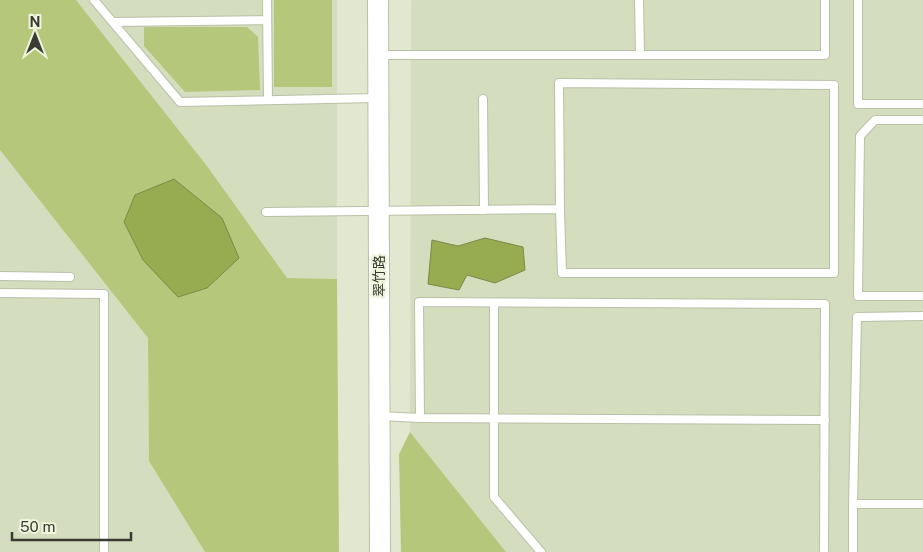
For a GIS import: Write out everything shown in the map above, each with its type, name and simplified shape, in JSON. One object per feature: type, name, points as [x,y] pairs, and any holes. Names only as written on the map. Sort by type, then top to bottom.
[{"type":"street","name":"翠竹路","points":[[378,0],[380,552]]},
{"type":"lane","points":[[94,0],[180,102],[379,98]]},
{"type":"lane","points":[[267,0],[268,100]]},
{"type":"lane","points":[[640,0],[640,55]]},
{"type":"lane","points":[[379,55],[825,55],[825,0]]},
{"type":"lane","points":[[858,0],[858,104],[923,104]]},
{"type":"lane","points":[[112,22],[267,20]]},
{"type":"lane","points":[[559,83],[834,85],[834,274],[562,273],[560,209],[559,83]]},
{"type":"lane","points":[[484,99],[484,210]]},
{"type":"lane","points":[[923,120],[875,120],[860,136],[858,296],[923,296]]},
{"type":"lane","points":[[266,212],[560,209]]},
{"type":"lane","points":[[0,276],[70,277]]},
{"type":"lane","points":[[0,294],[104,294],[104,552]]},
{"type":"lane","points":[[420,418],[419,302],[825,304],[824,552]]},
{"type":"lane","points":[[494,303],[494,497],[541,552]]},
{"type":"lane","points":[[853,552],[857,316],[923,316]]},
{"type":"lane","points":[[380,416],[420,418],[825,420]]},
{"type":"lane","points":[[853,504],[923,504]]},
{"type":"shaded area","points":[[0,0],[76,0],[207,166],[287,278],[337,279],[339,552],[205,552],[149,461],[148,338],[0,150]]},
{"type":"shaded area","points":[[76,0],[337,0],[337,279],[287,278],[207,166]]},
{"type":"shaded area","points":[[274,0],[332,0],[332,87],[274,87]]},
{"type":"shaded area","points":[[411,0],[923,0],[923,552],[506,552],[410,432]]},
{"type":"shaded area","points":[[144,27],[247,27],[258,37],[260,90],[185,92],[144,46]]},
{"type":"shaded area","points":[[0,150],[148,338],[149,461],[205,552],[0,552]]},
{"type":"shaded area","points":[[174,179],[222,218],[239,258],[207,288],[178,297],[143,260],[124,222],[135,195]]},
{"type":"shaded area","points":[[485,238],[523,247],[525,270],[495,283],[467,275],[459,290],[428,284],[432,240],[458,246]]},
{"type":"shaded area","points":[[410,432],[506,552],[401,552],[399,454]]}]
